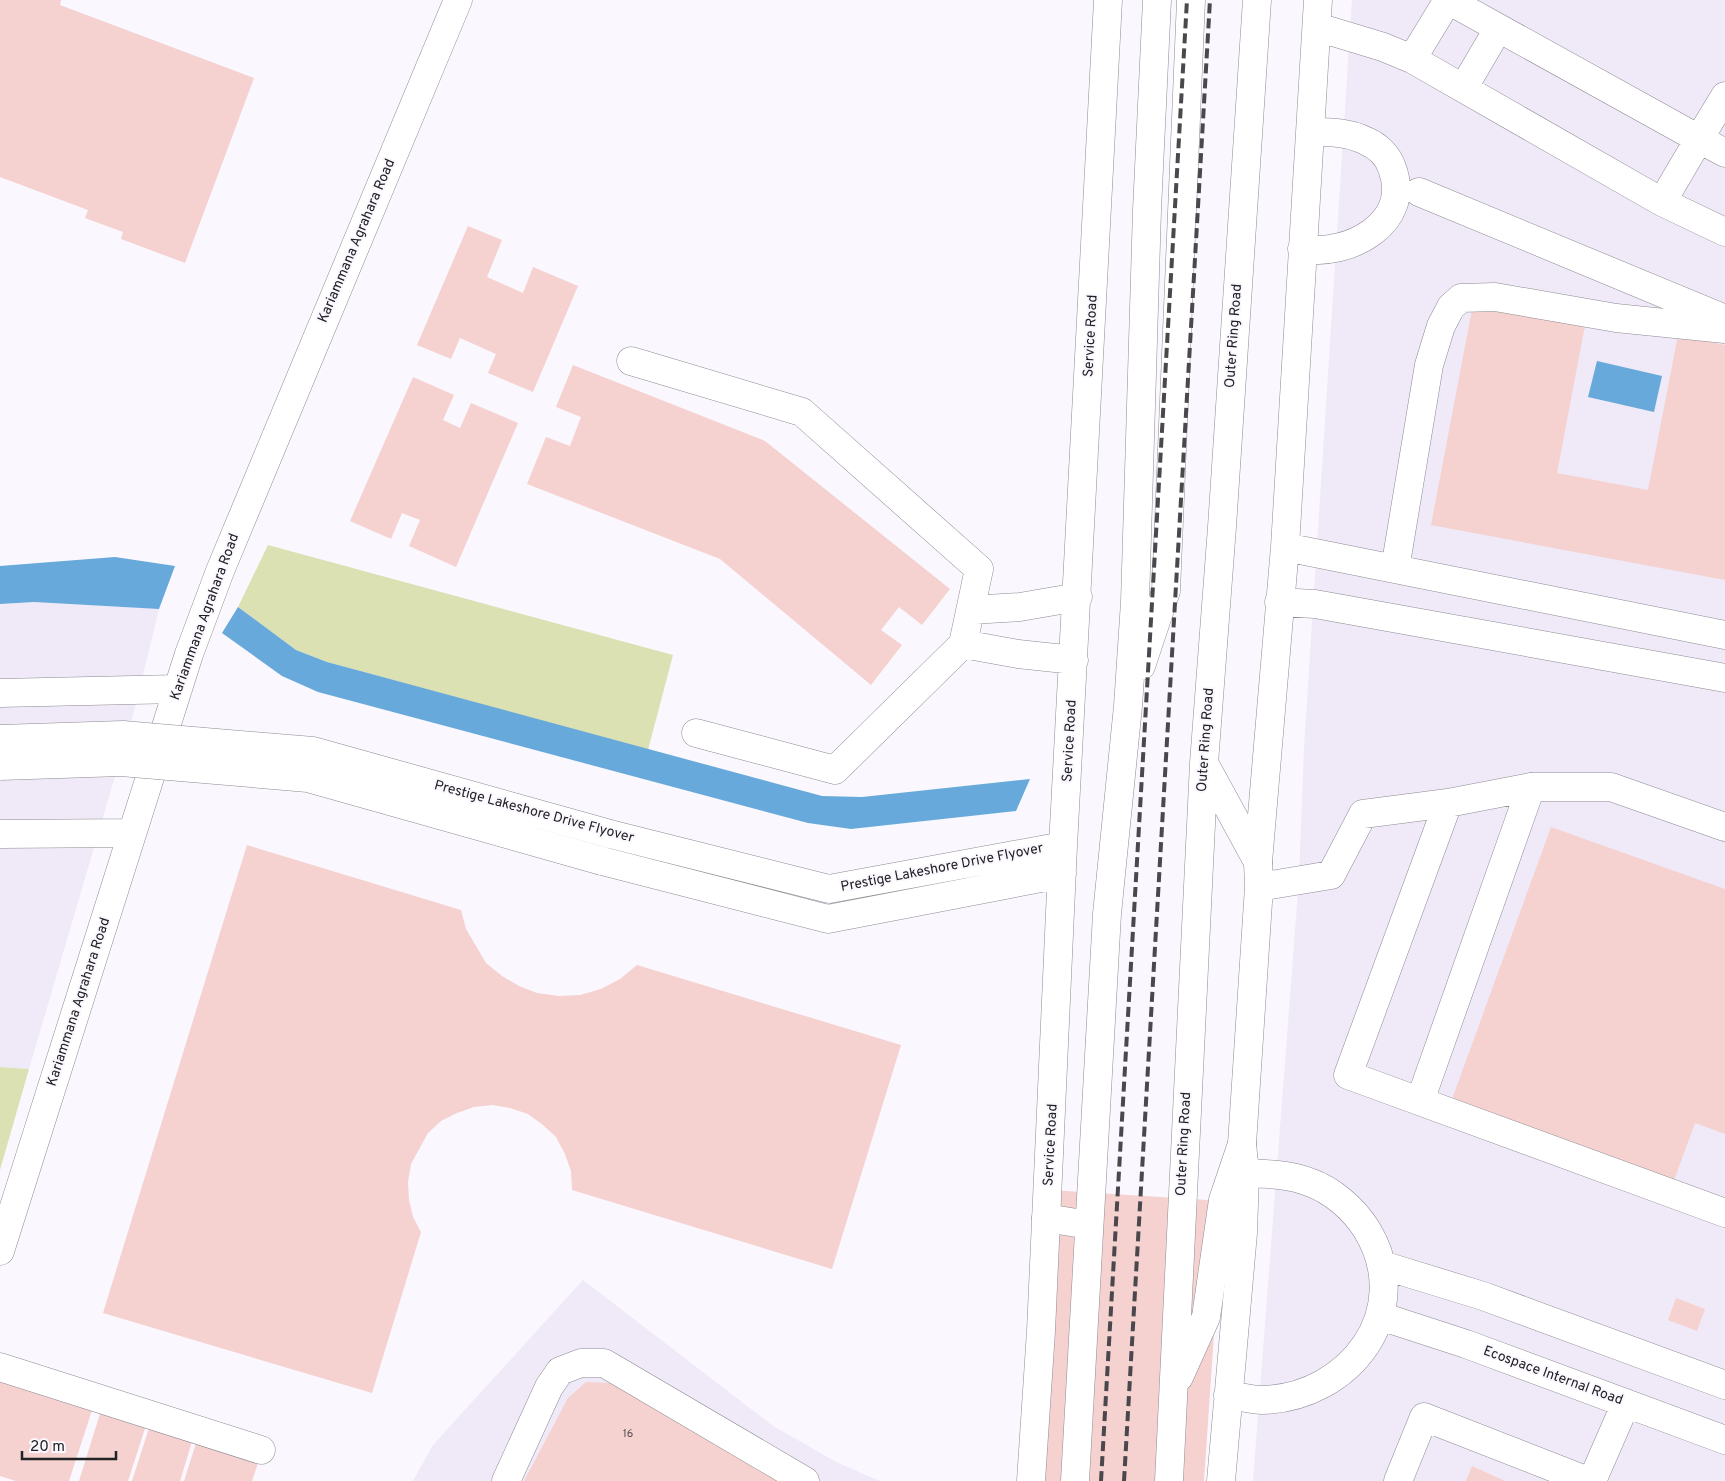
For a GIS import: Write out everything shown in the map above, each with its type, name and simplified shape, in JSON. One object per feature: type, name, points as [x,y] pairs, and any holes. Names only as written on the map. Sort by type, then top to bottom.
[{"type":"main road","name":"Kariammana Agrahara Road","points":[[0,1251],[189,654],[220,571],[458,0]]},
{"type":"main road","name":"Service Road","points":[[1031,1481],[1108,0]]},
{"type":"main road","points":[[1075,1481],[1107,914],[1128,706],[1135,602],[1147,219],[1157,0]]},
{"type":"main road","points":[[1128,706],[1166,591],[1191,0]]},
{"type":"main road","name":"Outer Ring Road","points":[[1169,1481],[1204,763],[1257,0]]},
{"type":"main road","points":[[1221,1481],[1243,1233],[1245,1173],[1242,1144],[1258,875],[1284,547],[1318,0]]},
{"type":"main road","points":[[1412,59],[1448,0],[1498,29],[1629,98],[1725,154]]},
{"type":"main road","points":[[1317,27],[1383,47],[1412,59],[1464,87],[1662,202],[1725,232]]},
{"type":"main road","points":[[1464,87],[1498,29]]},
{"type":"main road","points":[[1662,202],[1725,96]]},
{"type":"main road","points":[[1310,132],[1350,135],[1366,140],[1379,149],[1390,162],[1395,176],[1410,192],[1725,318]]},
{"type":"main road","points":[[1302,248],[1331,250],[1351,245],[1379,227],[1391,210],[1410,192]]},
{"type":"main road","points":[[1395,569],[1429,365],[1441,326],[1451,308],[1461,298],[1495,297],[1616,318],[1725,329]]},
{"type":"main road","points":[[630,361],[802,412],[979,569],[963,644],[835,770],[696,732]]},
{"type":"main road","points":[[1284,547],[1725,635]]},
{"type":"main road","points":[[970,610],[1020,607],[1078,597]]},
{"type":"main road","points":[[1279,602],[1315,604],[1725,678]]},
{"type":"main road","points":[[963,644],[1074,660]]},
{"type":"main road","points":[[0,693],[178,689]]},
{"type":"main road","name":"Prestige Lakeshore Drive Flyover","points":[[0,739],[123,735],[313,751],[610,834],[829,889],[1063,846]]},
{"type":"main road","name":"Prestige Lakeshore Drive Flyover","points":[[0,766],[121,762],[308,778],[602,861],[828,918],[1062,874]]},
{"type":"main road","points":[[1204,763],[1258,875]]},
{"type":"main road","points":[[1258,875],[1331,875],[1363,814],[1448,803],[1531,787],[1611,787],[1725,827]]},
{"type":"main road","points":[[1420,1101],[1531,787]]},
{"type":"main road","points":[[1448,803],[1348,1075],[1725,1213]]},
{"type":"main road","points":[[0,834],[132,833]]},
{"type":"main road","points":[[1173,1390],[1206,1317],[1223,1200],[1242,1144]]},
{"type":"main road","points":[[1228,1395],[1263,1400],[1295,1394],[1317,1386],[1336,1375],[1361,1349],[1376,1328],[1385,1288],[1382,1265],[1375,1243],[1362,1222],[1348,1207],[1329,1192],[1309,1182],[1287,1176],[1245,1173]]},
{"type":"main road","points":[[1046,1218],[1089,1225]]},
{"type":"main road","points":[[1382,1265],[1483,1296],[1725,1385]]},
{"type":"main road","name":"Ecospace Internal Road","points":[[1380,1316],[1466,1344],[1725,1440]]},
{"type":"main road","points":[[506,1481],[549,1387],[560,1372],[580,1363],[604,1363],[804,1481]]},
{"type":"main road","points":[[0,1367],[261,1450]]},
{"type":"main road","points":[[1592,1481],[1626,1403]]},
{"type":"main road","points":[[1398,1481],[1424,1417],[1588,1481]]},
{"type":"shaded area","points":[[1352,0],[1725,0],[1725,1481],[1253,1481],[1299,879],[1304,748]]},
{"type":"shaded area","points":[[34,602],[159,609],[135,708],[29,1069],[0,1067],[0,604]]},
{"type":"shaded area","points":[[583,1280],[773,1426],[838,1463],[880,1481],[413,1481],[433,1445]]},
{"type":"green space","points":[[268,545],[673,655],[648,750],[327,662],[296,650],[238,607]]},
{"type":"green space","points":[[0,1067],[29,1069],[0,1170]]},
{"type":"water","points":[[1597,361],[1662,376],[1654,412],[1588,397]]},
{"type":"water","points":[[115,557],[175,566],[159,609],[34,602],[0,604],[0,566]]},
{"type":"water","points":[[238,607],[296,650],[327,662],[822,796],[862,797],[1030,779],[1016,811],[851,829],[808,823],[318,692],[282,676],[222,633]]},
{"type":"building","points":[[0,0],[61,0],[60,5],[254,78],[185,263],[121,239],[123,232],[85,218],[88,210],[0,177]]},
{"type":"building","points":[[468,226],[502,240],[487,277],[523,293],[533,267],[578,286],[533,392],[488,373],[496,354],[460,338],[451,359],[417,345]]},
{"type":"building","points":[[1474,299],[1586,320],[1557,473],[1648,490],[1678,335],[1725,345],[1725,580],[1431,525]]},
{"type":"building","points":[[573,365],[765,441],[950,589],[922,625],[899,607],[881,630],[902,645],[871,685],[720,559],[527,484],[546,437],[570,446],[581,417],[556,407]]},
{"type":"building","points":[[413,377],[454,395],[443,420],[460,428],[471,403],[518,423],[456,567],[409,546],[420,520],[402,513],[391,539],[350,521]]},
{"type":"building","points":[[1551,827],[1725,889],[1725,1134],[1695,1123],[1673,1183],[1451,1102]]},
{"type":"building","points":[[247,845],[461,910],[466,929],[486,963],[502,976],[519,986],[537,993],[559,996],[580,995],[601,989],[620,979],[637,965],[901,1045],[832,1269],[572,1190],[571,1171],[556,1137],[528,1114],[492,1105],[474,1107],[441,1121],[428,1133],[411,1164],[408,1182],[409,1200],[413,1217],[421,1232],[372,1393],[103,1313]]},
{"type":"building","points":[[1050,1190],[1223,1201],[1204,1481],[1031,1481]]},
{"type":"building","points":[[1676,1298],[1705,1309],[1697,1331],[1668,1320]]},
{"type":"building","points":[[0,1371],[95,1401],[69,1481],[16,1481],[0,1476]]},
{"type":"building","points":[[586,1382],[612,1383],[788,1481],[524,1481],[568,1398]]},
{"type":"building","points":[[103,1404],[148,1419],[128,1481],[79,1481]]},
{"type":"building","points":[[151,1422],[194,1435],[180,1481],[132,1481]]},
{"type":"building","points":[[198,1437],[260,1457],[252,1481],[184,1481]]},
{"type":"building","points":[[1472,1466],[1505,1481],[1466,1481]]},
{"type":"railway","points":[[1101,1481],[1187,0]]},
{"type":"railway","points":[[1124,1481],[1210,0]]}]
